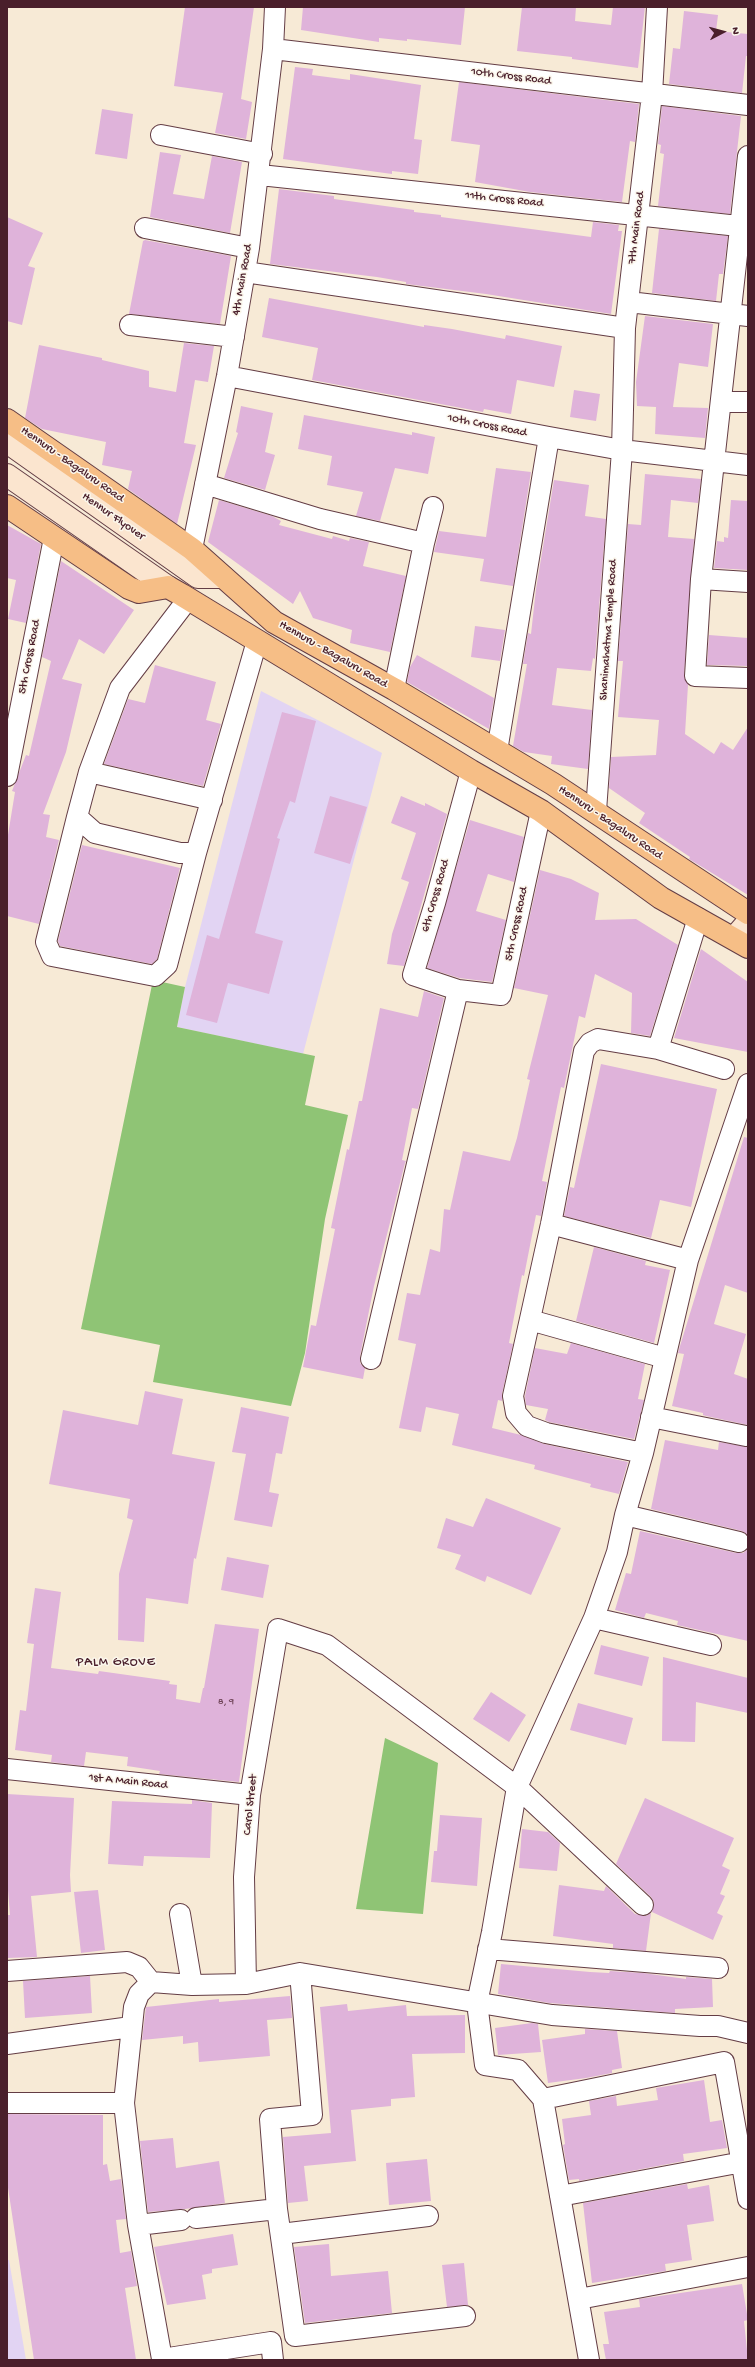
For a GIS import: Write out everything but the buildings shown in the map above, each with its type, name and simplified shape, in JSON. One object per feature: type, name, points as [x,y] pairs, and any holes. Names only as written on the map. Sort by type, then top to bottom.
[{"type":"main road","name":"Hennuru - Bagaluru Road","points":[[7,420],[192,549],[274,622],[394,690],[596,811],[748,913]]},
{"type":"main road","name":"Hennur Flyover","points":[[7,442],[198,576],[223,577]]},
{"type":"main road","points":[[7,475],[168,587],[471,771],[541,811],[661,898],[698,918],[743,936]]},
{"type":"main road","points":[[7,506],[139,592],[168,587]]},
{"type":"street","name":"4th Main Road","points":[[192,549],[227,376],[249,248],[260,175],[273,49],[275,7]]},
{"type":"street","name":"7th Main Road","points":[[622,450],[625,328],[652,94],[657,7]]},
{"type":"street","name":"10th Cross Road","points":[[273,49],[748,105]]},
{"type":"street","points":[[161,135],[262,154]]},
{"type":"street","points":[[748,156],[739,315],[722,402],[701,579],[695,676],[748,678]]},
{"type":"street","name":"11th Cross Road","points":[[260,175],[744,226]]},
{"type":"street","points":[[145,228],[249,248]]},
{"type":"street","points":[[244,272],[625,328]]},
{"type":"street","points":[[629,302],[739,315]]},
{"type":"street","points":[[130,325],[234,337]]},
{"type":"street","name":"10th Cross Road","points":[[227,376],[622,450],[748,466]]},
{"type":"street","points":[[722,402],[748,402]]},
{"type":"street","points":[[497,751],[549,437]]},
{"type":"street","name":"Shanimahatma Temple Road","points":[[596,811],[622,450]]},
{"type":"street","points":[[205,484],[320,519],[424,543]]},
{"type":"street","points":[[394,690],[432,507]]},
{"type":"street","name":"5th Cross Road","points":[[7,776],[54,538]]},
{"type":"street","points":[[701,579],[748,582]]},
{"type":"street","points":[[188,599],[120,688],[89,772],[77,817],[46,942],[52,956],[156,976],[167,965],[196,853],[257,640]]},
{"type":"street","name":"6th Cross Road","points":[[458,990],[413,975],[435,903],[471,771]]},
{"type":"street","points":[[89,772],[212,800]]},
{"type":"street","name":"5th Cross Road","points":[[458,990],[501,994],[541,811]]},
{"type":"street","points":[[77,817],[95,833],[180,852],[196,853]]},
{"type":"street","points":[[658,1049],[698,918]]},
{"type":"street","points":[[371,1359],[458,990]]},
{"type":"street","points":[[643,1453],[546,1433],[527,1426],[516,1413],[513,1396],[551,1224],[584,1051],[590,1043],[598,1039],[658,1049],[724,1069]]},
{"type":"street","points":[[590,2360],[543,2099],[518,2070],[485,2065],[477,2003],[517,1787],[594,1618],[616,1552],[643,1453],[688,1260],[748,1084]]},
{"type":"street","points":[[551,1224],[688,1260]]},
{"type":"street","points":[[530,1320],[665,1358]]},
{"type":"street","points":[[651,1417],[746,1436]]},
{"type":"street","points":[[625,1515],[739,1542]]},
{"type":"street","points":[[594,1618],[711,1645]]},
{"type":"street","name":"Carol Street","points":[[246,1984],[244,1877],[250,1795],[278,1629],[327,1645],[517,1787]]},
{"type":"street","name":"1st A Main Road","points":[[7,1769],[250,1795]]},
{"type":"street","points":[[517,1787],[643,1905]]},
{"type":"street","points":[[180,1914],[192,1985]]},
{"type":"street","points":[[488,1948],[718,1968]]},
{"type":"street","points":[[7,1971],[127,1962],[139,1967],[151,1982],[192,1985],[246,1984],[300,1973],[477,2003],[567,2016],[718,2026],[748,2033]]},
{"type":"street","points":[[300,1973],[312,2116],[270,2119],[280,2234],[295,2336],[465,2316]]},
{"type":"street","points":[[151,1982],[139,1994],[131,2027],[124,2103],[138,2225],[162,2359],[271,2342],[273,2360]]},
{"type":"street","points":[[7,2044],[131,2027]]},
{"type":"street","points":[[543,2099],[724,2062],[745,2162],[748,2198]]},
{"type":"street","points":[[7,2103],[124,2103]]},
{"type":"street","points":[[560,2196],[745,2162]]},
{"type":"street","points":[[138,2225],[278,2209]]},
{"type":"street","points":[[280,2234],[428,2216]]},
{"type":"street","points":[[579,2298],[748,2267]]},
{"type":"shaded area","points":[[261,691],[382,753],[303,1054],[177,1027],[185,987]]},
{"type":"shaded area","points":[[7,2260],[9,2260],[26,2360],[7,2360]]},
{"type":"green space","points":[[153,980],[185,987],[177,1027],[315,1056],[305,1105],[348,1115],[325,1219],[305,1353],[291,1406],[153,1382],[160,1345],[81,1329]]},
{"type":"green space","points":[[385,1738],[438,1763],[423,1914],[356,1909]]},
{"type":"district","name":"PALM GROVE","points":[[116,1663]]}]
